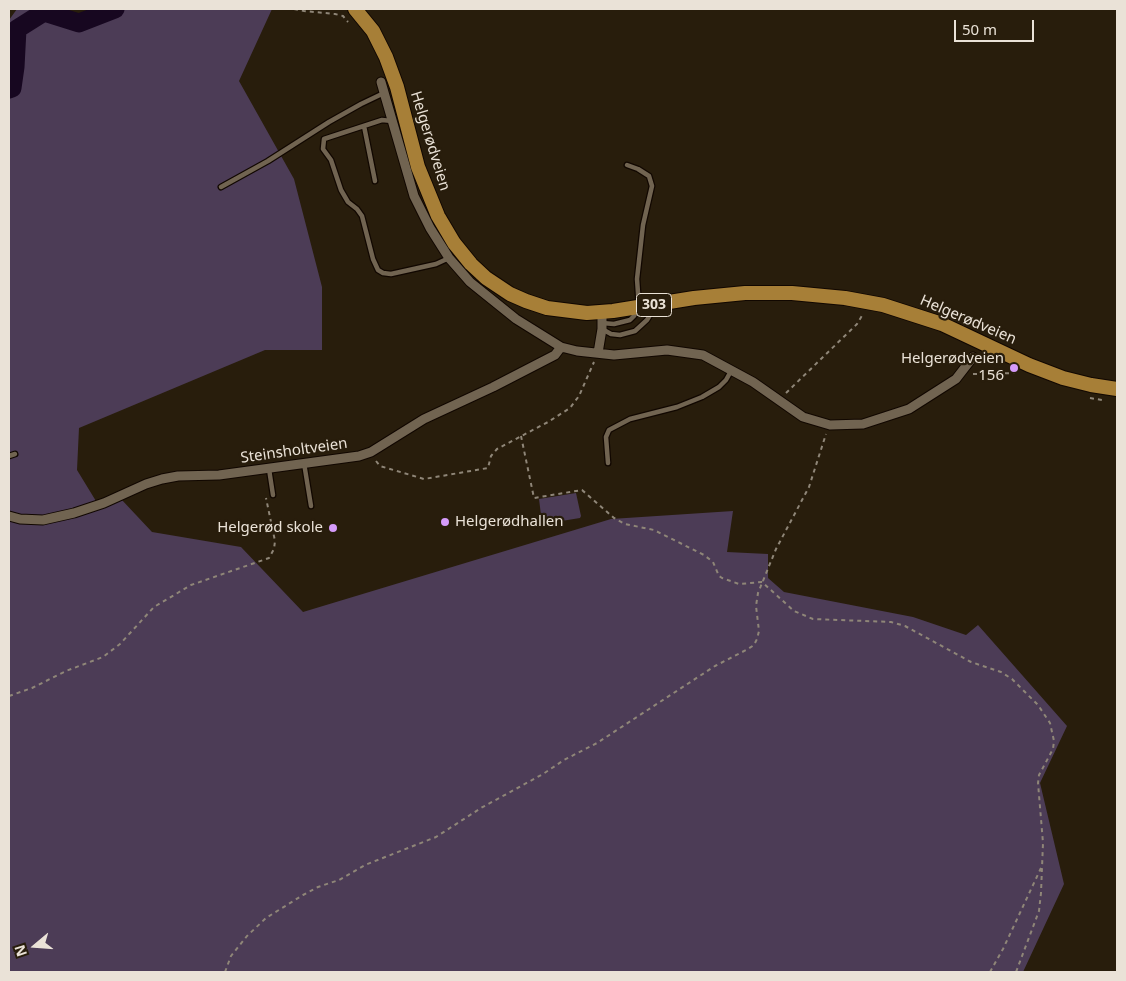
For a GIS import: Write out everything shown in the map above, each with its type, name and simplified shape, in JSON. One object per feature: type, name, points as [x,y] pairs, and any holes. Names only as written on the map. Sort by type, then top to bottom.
[{"type":"main road","name":"Helgerødveien","points":[[355,9],[373,31],[386,57],[418,167],[428,195],[448,234],[462,254],[486,278],[510,294],[547,308],[602,321],[639,307],[724,294],[765,292],[818,294],[904,311],[942,324],[1053,374],[1091,385],[1117,389]]},
{"type":"street","points":[[381,82],[414,196],[430,228],[449,258],[470,282],[516,319],[561,347],[614,355],[667,350],[703,355],[732,370],[779,399],[803,417],[830,425],[863,424],[909,409],[956,379],[973,357]]},
{"type":"street","points":[[598,353],[602,321]]},
{"type":"street","name":"Steinsholtveien","points":[[9,516],[20,519],[43,520],[74,513],[104,503],[146,484],[178,476],[219,475],[304,462],[346,458],[371,452],[424,419],[555,355],[561,347]]},
{"type":"lane","points":[[221,187],[268,161],[361,104],[384,93]]},
{"type":"lane","points":[[392,122],[382,120],[324,139],[323,149],[331,160],[341,190],[348,202],[362,216],[378,270],[383,274],[391,274],[436,264],[449,258]]},
{"type":"lane","points":[[364,126],[375,181]]},
{"type":"lane","points":[[627,165],[649,176],[652,186],[643,225],[638,270],[637,294],[639,307]]},
{"type":"lane","points":[[602,321],[611,334],[620,335],[635,331],[647,320],[657,304]]},
{"type":"lane","points":[[608,463],[606,437],[610,430],[630,419],[677,408],[702,397],[719,387],[732,370]]},
{"type":"lane","points":[[9,456],[15,454]]},
{"type":"lane","points":[[304,462],[311,506]]},
{"type":"lane","points":[[269,467],[273,494]]},
{"type":"path","points":[[294,9],[343,16],[352,25]]},
{"type":"path","points":[[779,399],[857,324],[863,313],[865,302]]},
{"type":"path","points":[[371,452],[380,466],[424,478],[488,468],[491,456],[497,449],[565,412],[573,405],[598,353]]},
{"type":"path","points":[[956,379],[971,374],[992,372],[1020,374]]},
{"type":"path","points":[[1085,397],[1109,401]]},
{"type":"path","points":[[225,972],[231,956],[247,936],[266,918],[303,895],[318,887],[339,880],[365,866],[436,837],[482,808],[613,733],[715,666],[754,645],[759,631],[757,598],[762,582],[776,549],[809,488],[830,425]]},
{"type":"path","points":[[521,436],[534,498],[582,490],[614,518],[625,524],[654,530],[704,555],[713,562],[719,576],[722,578],[739,584],[762,582],[794,611],[813,619],[891,622],[905,626],[971,662],[1002,672],[1038,704],[1050,724],[1054,741],[1053,749],[1039,775],[1038,783],[1043,843],[1039,911],[1016,972]]},
{"type":"path","points":[[9,696],[103,657],[120,644],[154,608],[191,585],[269,558],[274,549],[275,541],[266,498],[273,494]]},
{"type":"path","points":[[990,972],[1003,949],[1042,866]]},
{"type":"shaded area","points":[[17,9],[58,9],[80,22],[117,9],[272,9],[239,81],[294,179],[322,287],[322,350],[265,350],[79,428],[77,470],[99,506],[121,499],[152,532],[241,547],[303,612],[611,519],[733,511],[727,552],[768,554],[768,578],[784,592],[913,617],[966,635],[978,625],[1067,726],[1040,783],[1064,884],[1023,972],[9,972],[9,20]]},
{"type":"shaded area","points":[[576,493],[580,518],[542,523],[539,499]]},
{"type":"waterway","points":[[9,89],[12,88],[15,67],[17,29],[44,12],[79,23],[115,9]]},
{"type":"place","name":"Helgerødveien 156","points":[[1014,368]]},
{"type":"place","name":"Helgerødhallen","points":[[445,522]]},
{"type":"place","name":"Helgerød skole","points":[[333,528]]}]
